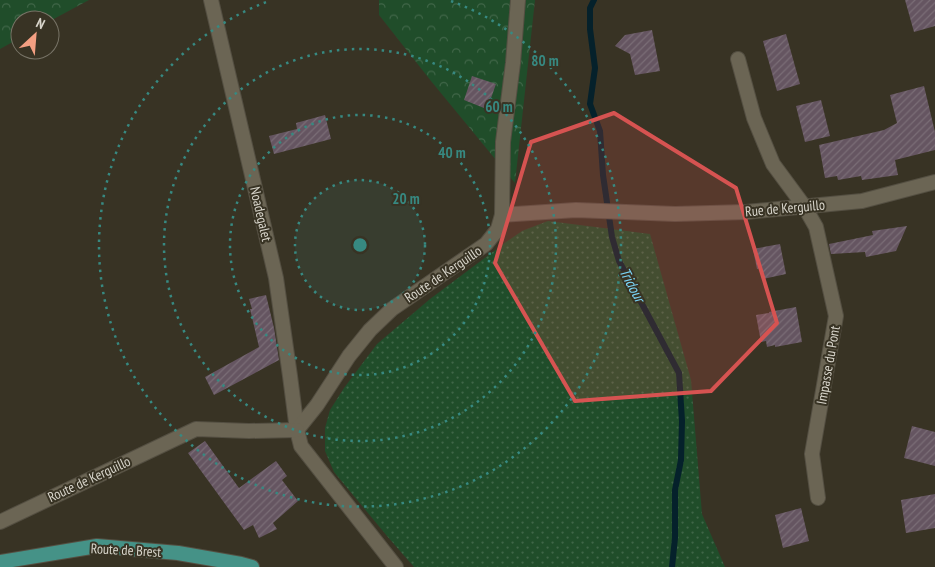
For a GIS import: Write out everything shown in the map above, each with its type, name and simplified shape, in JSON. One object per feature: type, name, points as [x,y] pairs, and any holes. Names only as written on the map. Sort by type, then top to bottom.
[{"type":"main road","name":"Route de Brest","points":[[0,562],[98,546],[178,553],[252,567]]},
{"type":"street","name":"Noadegalet","points":[[211,0],[276,278],[297,430]]},
{"type":"street","points":[[502,215],[503,142],[513,63],[518,0]]},
{"type":"street","name":"Impasse du Pont","points":[[738,59],[754,118],[773,164],[804,206],[816,227],[836,316],[812,454],[818,498]]},
{"type":"street","name":"Rue de Kerguillo","points":[[502,215],[576,210],[675,214],[728,212],[862,201],[935,182]]},
{"type":"street","name":"Route de Kerguillo","points":[[0,522],[196,429],[297,430],[349,356],[370,330],[392,309],[486,244],[498,229],[502,215]]},
{"type":"street","points":[[297,430],[301,446],[396,567]]},
{"type":"highlighted area","points":[[614,113],[736,188],[777,323],[711,391],[575,401],[495,263],[531,142]]},
{"type":"green space","points":[[0,0],[89,0],[60,16],[60,10],[10,10],[10,44],[0,49]]},
{"type":"green space","points":[[379,0],[535,0],[515,183],[379,15]]},
{"type":"green space","points":[[548,221],[650,234],[691,380],[702,514],[725,567],[414,567],[334,472],[325,451],[325,428],[330,410],[377,344],[430,299],[506,242],[522,231]]},
{"type":"building","points":[[905,0],[935,0],[935,26],[914,32]]},
{"type":"building","points":[[652,30],[660,71],[635,75],[630,54],[615,46],[625,35]]},
{"type":"building","points":[[786,34],[800,84],[777,91],[763,41]]},
{"type":"building","points":[[472,76],[496,84],[490,101],[487,100],[484,108],[464,100]]},
{"type":"building","points":[[924,86],[935,132],[935,150],[895,160],[898,175],[862,180],[861,176],[838,180],[837,176],[825,178],[819,145],[884,130],[897,123],[890,95]]},
{"type":"building","points":[[821,100],[830,136],[805,142],[796,106]]},
{"type":"building","points":[[325,115],[331,139],[274,154],[269,136],[297,129],[296,123]]},
{"type":"building","points":[[907,226],[896,251],[866,257],[865,252],[831,254],[829,244],[873,235],[872,231]]},
{"type":"building","points":[[780,244],[786,274],[763,279],[760,268],[757,269],[753,249]]},
{"type":"building","points":[[266,295],[279,360],[214,395],[205,377],[259,347],[249,299]]},
{"type":"building","points":[[796,307],[802,342],[767,347],[766,341],[761,342],[756,315]]},
{"type":"building","points":[[912,426],[935,432],[935,466],[904,458]]},
{"type":"building","points":[[205,441],[239,488],[276,461],[287,476],[282,480],[298,501],[273,523],[277,529],[259,538],[253,525],[244,530],[188,453]]},
{"type":"building","points":[[935,494],[935,528],[906,533],[901,500]]},
{"type":"building","points":[[801,508],[809,541],[783,548],[775,515]]},
{"type":"waterway","name":"Tridour","points":[[594,0],[590,8],[590,29],[595,68],[590,104],[600,131],[603,175],[612,237],[619,261],[679,373],[682,421],[681,460],[675,490],[675,538],[672,567]]}]
